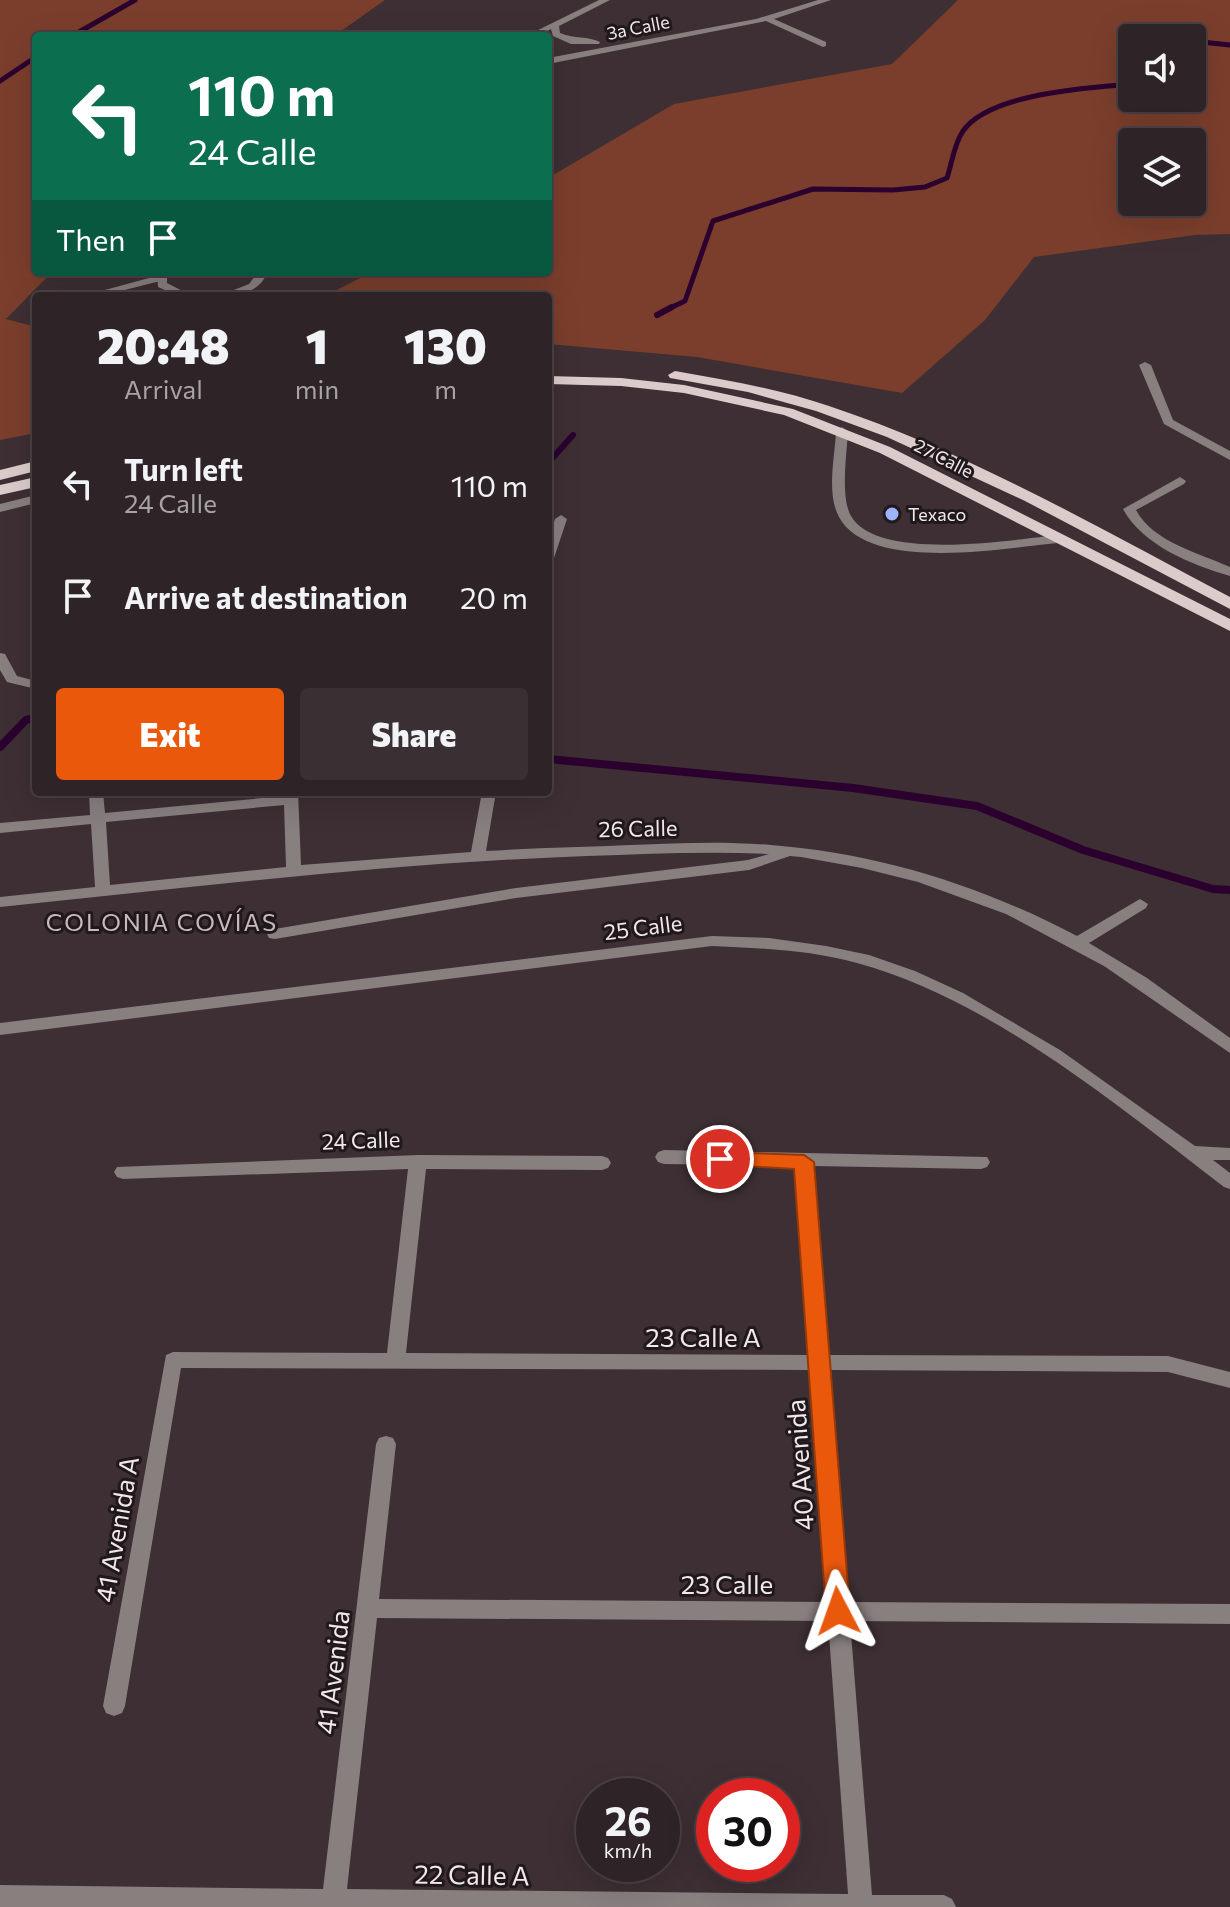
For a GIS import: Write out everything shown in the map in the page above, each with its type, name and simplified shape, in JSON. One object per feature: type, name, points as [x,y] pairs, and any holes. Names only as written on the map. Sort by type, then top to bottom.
[{"type":"main road","points":[[552,367],[623,375]]},
{"type":"main road","points":[[552,380],[623,375]]},
{"type":"main road","name":"27 Calle","points":[[623,375],[788,412],[842,431],[1230,626]]},
{"type":"main road","name":"27 Calle","points":[[623,375],[743,386],[850,416],[1019,495],[1230,604]]},
{"type":"main road","points":[[0,475],[32,467]]},
{"type":"main road","points":[[0,490],[32,483]]},
{"type":"street","points":[[540,32],[606,0]]},
{"type":"street","name":"3a Calle","points":[[552,51],[751,13],[793,0]]},
{"type":"street","name":"3a Calle","points":[[552,60],[768,19],[827,0]]},
{"type":"street","points":[[768,19],[823,44]]},
{"type":"street","points":[[555,26],[556,34],[563,39],[596,42]]},
{"type":"street","points":[[102,292],[158,276]]},
{"type":"street","points":[[162,276],[173,292]]},
{"type":"street","points":[[237,292],[258,283],[261,276]]},
{"type":"street","points":[[1145,365],[1168,422],[1230,456]]},
{"type":"street","points":[[842,431],[843,513],[859,532],[904,547],[961,548],[1057,539]]},
{"type":"street","points":[[1180,481],[1129,509],[1132,518],[1149,534],[1230,572]]},
{"type":"street","points":[[0,508],[32,500]]},
{"type":"street","points":[[552,546],[561,519]]},
{"type":"street","points":[[1131,553],[1149,534]]},
{"type":"street","points":[[0,657],[6,682],[32,685]]},
{"type":"street","points":[[96,796],[103,892]]},
{"type":"street","points":[[0,828],[290,796],[294,872]]},
{"type":"street","points":[[478,853],[488,796]]},
{"type":"street","name":"26 Calle","points":[[0,902],[478,853],[746,848],[792,853],[891,871],[977,896],[1077,943],[1176,1004],[1230,1047]]},
{"type":"street","points":[[275,934],[516,893],[749,865],[792,853]]},
{"type":"street","points":[[1077,943],[1140,904]]},
{"type":"street","name":"25 Calle","points":[[0,1029],[712,941],[787,943],[864,959],[939,987],[1034,1043],[1230,1182]]},
{"type":"street","points":[[1191,1152],[1230,1154]]},
{"type":"street","points":[[664,1157],[804,1162],[981,1162]]},
{"type":"street","points":[[396,1361],[418,1162]]},
{"type":"street","name":"24 Calle","points":[[123,1172],[418,1162],[602,1163]]},
{"type":"street","name":"40 Avenida","points":[[804,1162],[861,1907]]},
{"type":"street","name":"23 Calle A","points":[[173,1360],[1168,1364],[1230,1380]]},
{"type":"street","name":"41 Avenida A","points":[[114,1706],[173,1360]]},
{"type":"street","name":"41 Avenida","points":[[333,1904],[386,1444]]},
{"type":"street","name":"23 Calle","points":[[368,1608],[1230,1614]]},
{"type":"street","name":"22 Calle A","points":[[0,1897],[333,1904],[944,1907]]},
{"type":"shaded area","points":[[0,0],[385,0],[340,32],[32,32],[32,276],[48,276],[6,319],[32,326],[32,434],[0,440]]},
{"type":"shaded area","points":[[958,0],[1230,0],[1230,234],[1195,235],[1034,257],[985,320],[902,393],[697,357],[552,344],[552,292],[333,292],[364,276],[552,276],[552,176],[674,104],[892,64]]},
{"type":"waterway","points":[[79,32],[135,0]]},
{"type":"waterway","points":[[1206,42],[1230,45]]},
{"type":"waterway","points":[[0,81],[32,60]]},
{"type":"waterway","points":[[670,308],[685,301],[713,221],[813,189],[893,190],[925,187],[947,178],[960,136],[976,118],[1017,100],[1118,85]]},
{"type":"waterway","points":[[657,315],[670,308]]},
{"type":"waterway","points":[[552,459],[573,435]]},
{"type":"waterway","points":[[0,747],[26,720],[32,719]]},
{"type":"waterway","points":[[552,759],[853,788],[977,806],[1083,850],[1213,889],[1230,890]]},
{"type":"place","name":"Texaco","points":[[892,514]]},
{"type":"district","name":"COLONIA COVÍAS","points":[[162,921]]},
{"type":"route","points":[[720,1159],[804,1162],[838,1611]]}]
